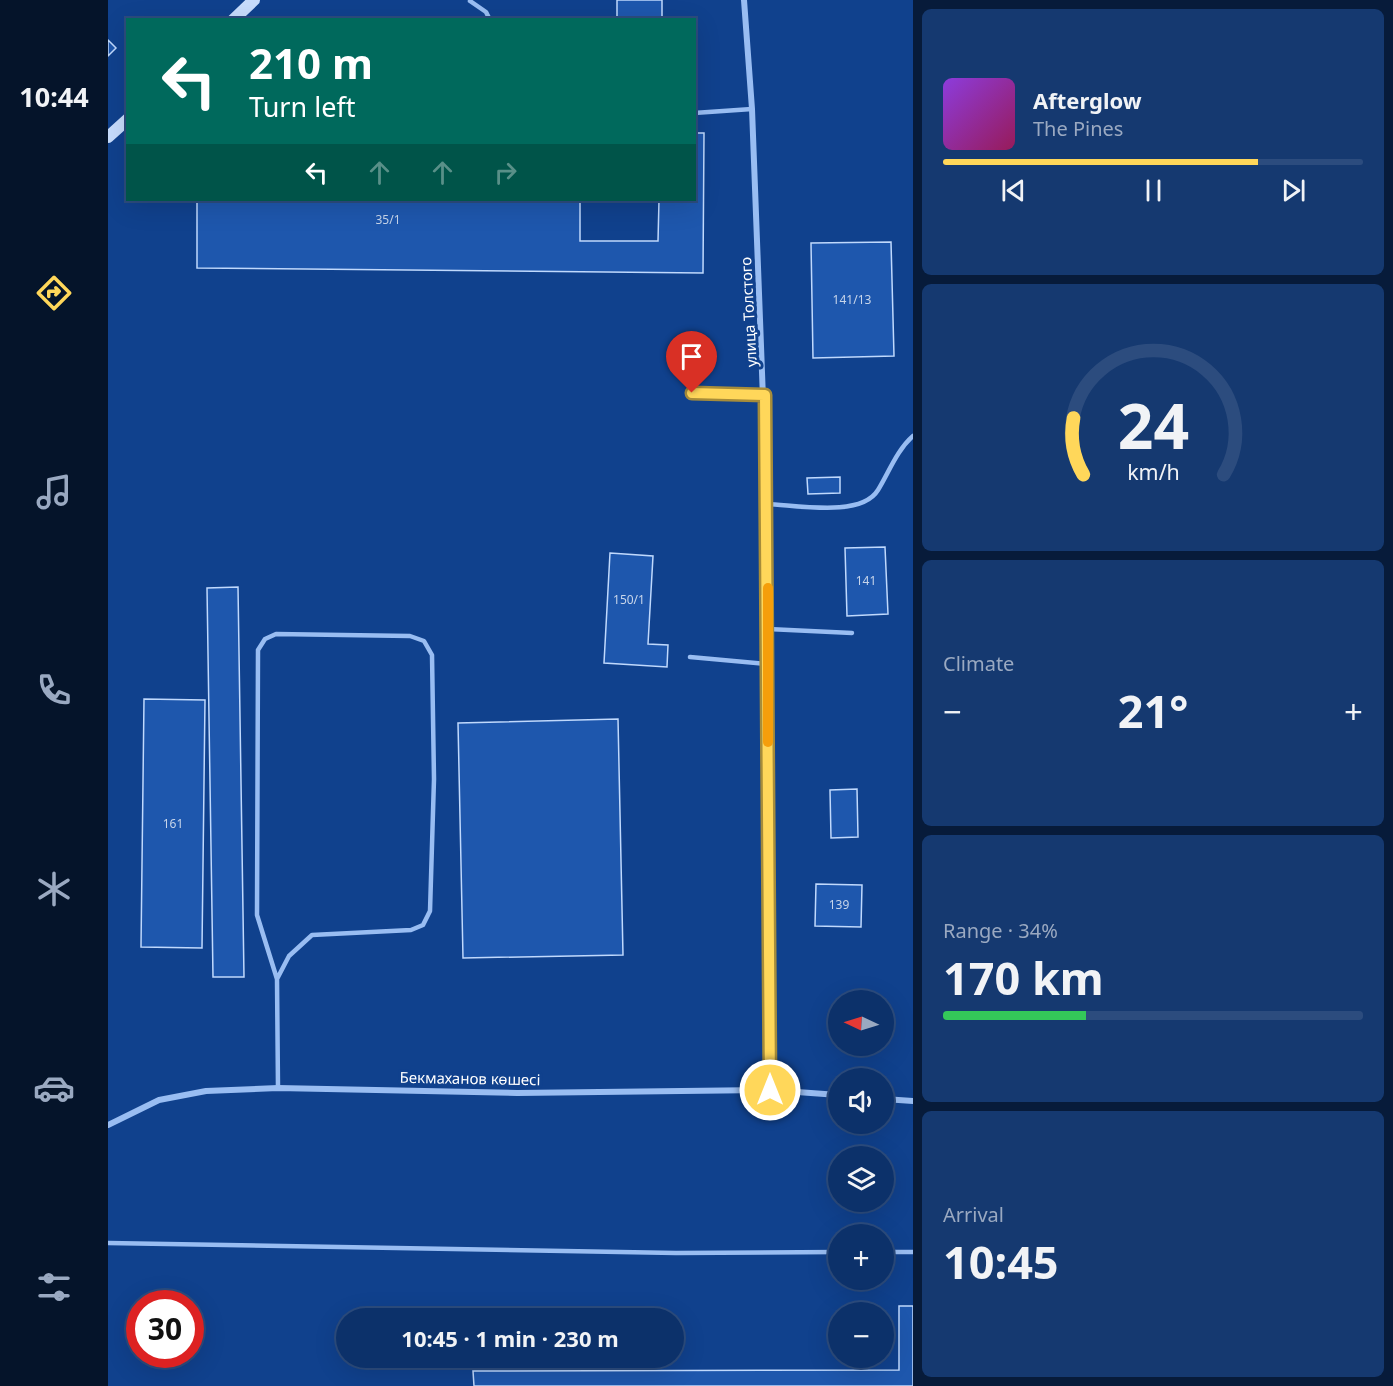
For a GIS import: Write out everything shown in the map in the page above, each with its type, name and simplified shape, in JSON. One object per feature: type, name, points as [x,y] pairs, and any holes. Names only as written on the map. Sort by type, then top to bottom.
[{"type":"street","points":[[235,18],[254,0]]},
{"type":"street","name":"улица Толстого","points":[[744,0],[752,110],[765,395],[770,1090]]},
{"type":"street","points":[[108,138],[126,121]]},
{"type":"street","name":"Бекмаханов көшесі","points":[[108,1125],[159,1100],[206,1091],[278,1088],[517,1093],[770,1090],[828,1094]]},
{"type":"street","points":[[894,1100],[913,1101]]},
{"type":"lane","points":[[470,1],[486,12],[489,18]]},
{"type":"lane","points":[[696,113],[752,110]]},
{"type":"lane","points":[[692,393],[765,395]]},
{"type":"lane","points":[[767,504],[844,507],[861,505],[876,494],[904,444],[913,436]]},
{"type":"lane","points":[[768,629],[852,633]]},
{"type":"lane","points":[[277,979],[289,956],[312,934],[411,930],[423,926],[430,911],[434,779],[432,655],[424,641],[410,636],[276,634],[265,639],[258,650],[257,915],[277,979],[278,1088]]},
{"type":"lane","points":[[690,657],[767,664]]},
{"type":"lane","points":[[108,1243],[676,1253],[828,1252]]},
{"type":"lane","points":[[894,1252],[913,1252]]},
{"type":"building","points":[[617,0],[662,0],[662,18],[617,18]]},
{"type":"building","points":[[108,40],[116,48],[108,56]]},
{"type":"building","points":[[696,133],[704,133],[703,273],[197,268],[197,201],[580,201],[580,241],[658,241],[659,201],[696,201]]},
{"type":"building","points":[[891,242],[894,356],[813,358],[811,243]]},
{"type":"building","points":[[840,477],[840,493],[808,494],[807,478]]},
{"type":"building","points":[[885,547],[888,614],[847,616],[845,548]]},
{"type":"building","points":[[610,553],[653,556],[648,644],[668,645],[667,667],[604,663]]},
{"type":"building","points":[[238,587],[244,977],[213,977],[207,588]]},
{"type":"building","points":[[144,699],[205,700],[202,948],[141,947]]},
{"type":"building","points":[[618,719],[623,955],[463,958],[458,723]]},
{"type":"building","points":[[857,789],[858,837],[831,838],[830,790]]},
{"type":"building","points":[[816,884],[862,885],[861,927],[815,926]]},
{"type":"building","points":[[899,1306],[913,1306],[913,1386],[474,1386],[473,1371],[899,1370]]},
{"type":"slow traffic","points":[[768,588],[768,742]]},
{"type":"route","points":[[692,393],[765,395],[770,1090]]}]
